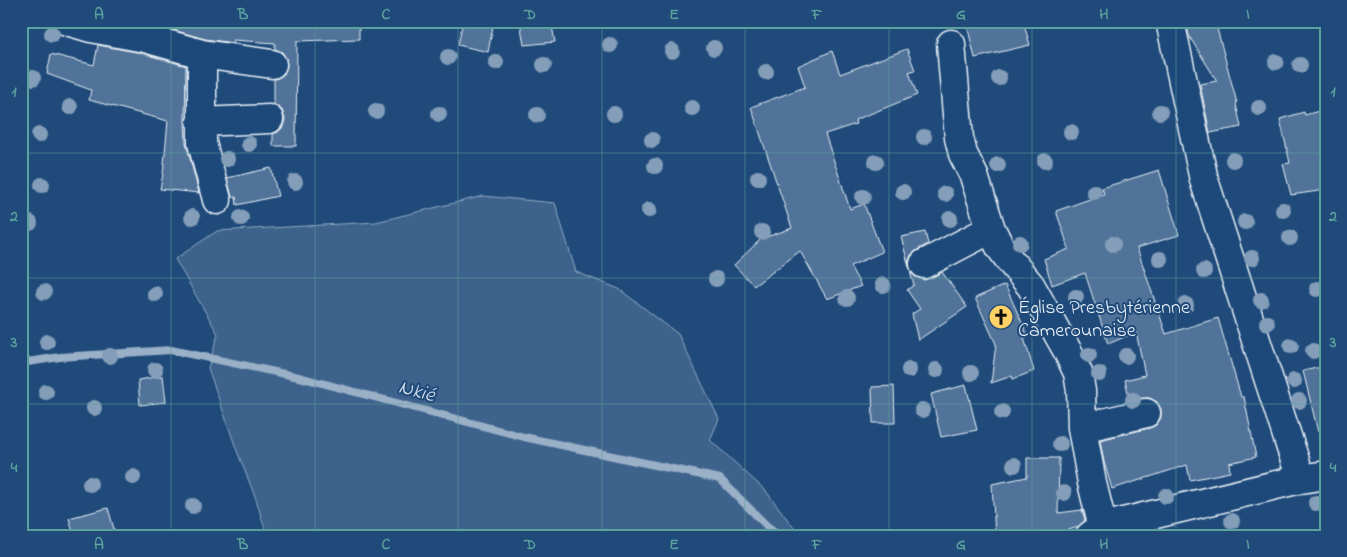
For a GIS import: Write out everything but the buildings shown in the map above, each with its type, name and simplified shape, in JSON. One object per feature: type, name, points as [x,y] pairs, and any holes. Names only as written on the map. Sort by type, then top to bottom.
[{"type":"street","points":[[67,21],[91,28],[145,38],[202,54],[272,64]]},
{"type":"street","points":[[951,44],[959,138],[963,154],[974,176],[991,228],[1000,247],[1031,286],[1078,373],[1081,391],[1082,428],[1099,533],[1313,477],[1204,180],[1170,21]]},
{"type":"street","points":[[202,54],[204,151],[217,200]]},
{"type":"street","points":[[202,122],[269,119]]},
{"type":"street","points":[[924,264],[991,228]]},
{"type":"street","points":[[1082,428],[1146,413]]},
{"type":"shaded area","points":[[483,196],[555,203],[576,272],[619,289],[678,334],[719,419],[710,440],[766,491],[800,536],[267,536],[256,499],[208,368],[218,334],[175,259],[217,231],[376,222]]},
{"type":"waterway","name":"Nkié","points":[[21,363],[60,357],[171,350],[299,377],[524,437],[720,479],[767,526],[781,536]]},
{"type":"place","name":"Église Presbytérienne Camerounaise","points":[[1001,317]]}]
